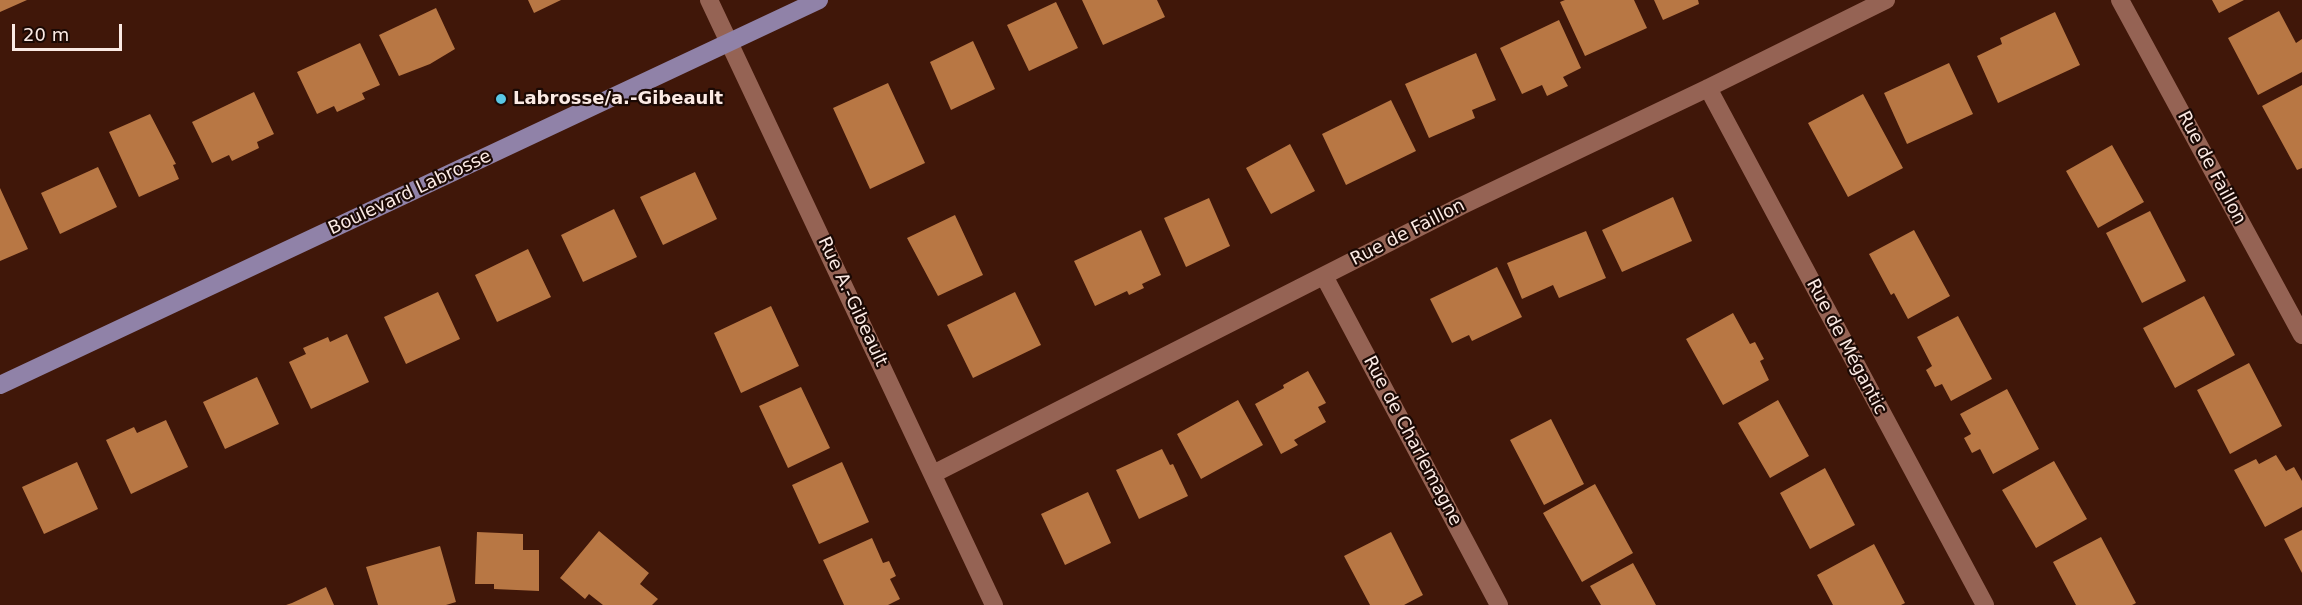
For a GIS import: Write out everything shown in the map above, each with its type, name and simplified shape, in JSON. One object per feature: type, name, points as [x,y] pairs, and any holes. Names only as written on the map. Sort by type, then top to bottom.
[{"type":"main road","name":"Boulevard Labrosse","points":[[0,385],[819,0]]},
{"type":"street","name":"Rue A.-Gibeault","points":[[710,0],[994,605]]},
{"type":"street","name":"Rue de Faillon","points":[[933,474],[1461,206],[1886,0]]},
{"type":"street","name":"Rue de Faillon","points":[[2120,0],[2302,335]]},
{"type":"street","name":"Rue de Mégantic","points":[[1708,88],[1985,605]]},
{"type":"street","name":"Rue de Charlemagne","points":[[1324,276],[1499,605]]},
{"type":"building","points":[[0,0],[27,0],[0,12]]},
{"type":"building","points":[[528,0],[561,0],[534,13]]},
{"type":"building","points":[[1082,0],[1157,0],[1165,17],[1103,45]]},
{"type":"building","points":[[1565,0],[1634,0],[1647,28],[1585,56],[1560,2]]},
{"type":"building","points":[[1654,0],[1698,0],[1699,4],[1663,20]]},
{"type":"building","points":[[2212,0],[2244,0],[2219,13]]},
{"type":"building","points":[[1056,2],[1078,48],[1029,71],[1007,25]]},
{"type":"building","points":[[436,8],[455,49],[430,64],[399,76],[379,35]]},
{"type":"building","points":[[2279,11],[2296,43],[2302,39],[2302,72],[2258,95],[2228,38]]},
{"type":"building","points":[[2055,12],[2080,65],[1998,103],[1977,56],[2002,44],[2000,38]]},
{"type":"building","points":[[1559,20],[1581,68],[1563,77],[1568,86],[1547,96],[1542,85],[1522,94],[1500,48]]},
{"type":"building","points":[[973,41],[995,89],[951,110],[930,62]]},
{"type":"building","points":[[360,43],[380,85],[362,93],[365,99],[337,112],[334,106],[317,114],[297,72]]},
{"type":"building","points":[[1476,53],[1496,100],[1472,110],[1475,118],[1429,138],[1405,84]]},
{"type":"building","points":[[1949,63],[1973,114],[1907,144],[1884,93]]},
{"type":"building","points":[[888,83],[925,163],[870,189],[833,108]]},
{"type":"building","points":[[2302,85],[2302,168],[2297,170],[2262,106]]},
{"type":"building","points":[[254,92],[274,134],[257,142],[259,148],[232,161],[229,155],[212,163],[192,122]]},
{"type":"building","points":[[1863,94],[1903,168],[1848,197],[1808,123]]},
{"type":"building","points":[[1391,100],[1416,151],[1346,185],[1322,134]]},
{"type":"building","points":[[150,114],[176,164],[173,165],[179,179],[139,197],[109,132]]},
{"type":"building","points":[[1290,144],[1315,191],[1271,214],[1246,168]]},
{"type":"building","points":[[2112,145],[2144,202],[2098,228],[2066,171]]},
{"type":"building","points":[[98,167],[117,207],[60,234],[41,193]]},
{"type":"building","points":[[695,172],[717,219],[663,245],[640,197]]},
{"type":"building","points":[[0,188],[28,249],[0,261]]},
{"type":"building","points":[[1673,197],[1692,241],[1622,272],[1602,230]]},
{"type":"building","points":[[1209,198],[1230,246],[1186,267],[1164,218]]},
{"type":"building","points":[[614,209],[637,257],[583,282],[561,235]]},
{"type":"building","points":[[2150,211],[2186,281],[2142,303],[2106,233]]},
{"type":"building","points":[[955,215],[983,275],[938,296],[907,238]]},
{"type":"building","points":[[1141,230],[1161,275],[1142,284],[1144,288],[1129,295],[1127,291],[1095,306],[1074,261]]},
{"type":"building","points":[[1914,230],[1950,296],[1908,319],[1894,293],[1891,295],[1869,254]]},
{"type":"building","points":[[1586,231],[1606,278],[1559,298],[1553,285],[1522,299],[1507,263]]},
{"type":"building","points":[[528,249],[551,297],[497,322],[475,275]]},
{"type":"building","points":[[1497,267],[1522,317],[1472,341],[1469,335],[1452,343],[1430,299]]},
{"type":"building","points":[[438,292],[460,339],[406,364],[384,317]]},
{"type":"building","points":[[1015,292],[1041,345],[973,378],[947,325]]},
{"type":"building","points":[[2204,296],[2235,355],[2175,388],[2143,328]]},
{"type":"building","points":[[771,306],[799,366],[741,393],[714,333]]},
{"type":"building","points":[[1733,313],[1750,344],[1755,342],[1764,359],[1760,361],[1769,380],[1723,405],[1686,339]]},
{"type":"building","points":[[1958,316],[1992,379],[1951,401],[1942,384],[1935,387],[1926,370],[1932,366],[1917,337]]},
{"type":"building","points":[[347,334],[369,382],[311,409],[289,362],[306,354],[303,348],[328,337],[330,342]]},
{"type":"building","points":[[2249,363],[2282,426],[2230,454],[2197,390]]},
{"type":"building","points":[[1308,371],[1326,403],[1318,407],[1326,422],[1294,440],[1298,445],[1281,454],[1255,404]]},
{"type":"building","points":[[257,377],[279,424],[225,449],[203,402]]},
{"type":"building","points":[[801,387],[830,448],[788,468],[759,406]]},
{"type":"building","points":[[2007,389],[2039,449],[1993,474],[1980,449],[1972,453],[1964,438],[1971,434],[1960,414]]},
{"type":"building","points":[[1238,400],[1263,445],[1201,479],[1177,434]]},
{"type":"building","points":[[1778,400],[1809,456],[1770,478],[1738,423]]},
{"type":"building","points":[[1551,419],[1584,484],[1544,505],[1510,440]]},
{"type":"building","points":[[166,420],[188,467],[131,494],[106,440],[134,427],[137,433]]},
{"type":"building","points":[[1162,449],[1170,465],[1173,464],[1188,496],[1139,519],[1116,470]]},
{"type":"building","points":[[2276,455],[2286,471],[2294,467],[2302,481],[2302,507],[2265,527],[2234,470],[2256,459],[2259,464]]},
{"type":"building","points":[[2054,461],[2087,519],[2036,548],[2002,490]]},
{"type":"building","points":[[77,462],[98,509],[44,534],[22,487]]},
{"type":"building","points":[[842,462],[869,522],[819,544],[792,485]]},
{"type":"building","points":[[1825,468],[1855,525],[1810,549],[1780,493]]},
{"type":"building","points":[[1595,484],[1633,553],[1582,582],[1543,513]]},
{"type":"building","points":[[1088,492],[1111,543],[1065,565],[1041,514]]},
{"type":"building","points":[[2302,530],[2302,573],[2284,539]]},
{"type":"building","points":[[599,531],[649,573],[640,584],[658,599],[652,605],[603,605],[589,594],[585,599],[560,578]]},
{"type":"building","points":[[477,532],[523,534],[523,550],[539,550],[539,591],[494,589],[494,584],[475,584]]},
{"type":"building","points":[[1391,532],[1423,595],[1404,605],[1370,605],[1344,556]]},
{"type":"building","points":[[2101,537],[2136,603],[2132,605],[2076,605],[2053,562]]},
{"type":"building","points":[[872,538],[883,563],[889,561],[896,576],[890,579],[900,599],[888,605],[844,605],[823,560]]},
{"type":"building","points":[[1874,544],[1905,603],[1901,605],[1833,605],[1817,575]]},
{"type":"building","points":[[440,546],[456,602],[446,605],[378,605],[366,567]]},
{"type":"building","points":[[1633,563],[1656,605],[1601,605],[1590,586]]},
{"type":"building","points":[[326,587],[334,605],[286,605],[292,603]]},
{"type":"place","name":"Labrosse/a.-Gibeault","points":[[501,99]]}]
